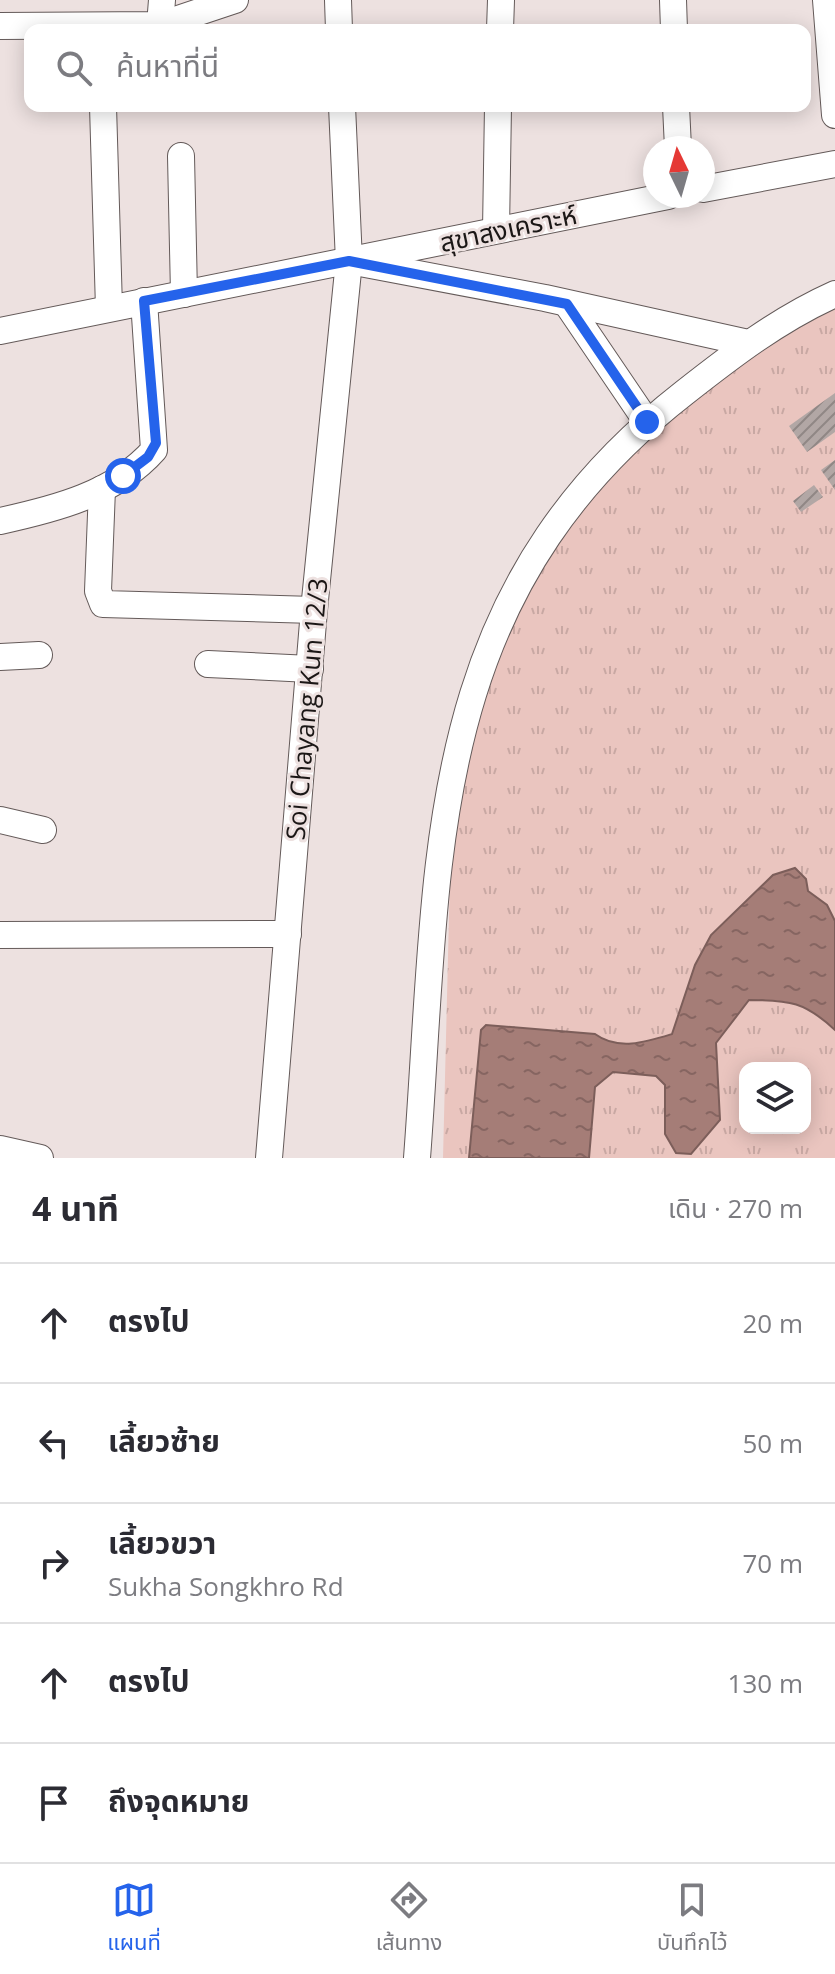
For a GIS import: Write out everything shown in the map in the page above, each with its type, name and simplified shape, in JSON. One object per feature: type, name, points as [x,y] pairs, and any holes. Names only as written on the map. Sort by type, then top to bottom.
[{"type":"street","points":[[115,24],[161,12],[235,0]]},
{"type":"street","points":[[338,0],[339,24]]},
{"type":"street","points":[[500,24],[501,0]]},
{"type":"street","points":[[673,0],[674,24]]},
{"type":"street","points":[[826,0],[835,115]]},
{"type":"street","points":[[0,26],[24,26]]},
{"type":"street","points":[[103,112],[109,308]]},
{"type":"street","name":"Soi Chayang Kun 12/3","points":[[269,1158],[314,610],[349,261],[342,112]]},
{"type":"street","points":[[496,230],[498,112]]},
{"type":"street","points":[[676,112],[677,136]]},
{"type":"street","points":[[181,156],[184,294]]},
{"type":"street","points":[[715,187],[835,164]]},
{"type":"street","name":"สุขาสงเคราะห์","points":[[0,331],[643,201]]},
{"type":"street","points":[[349,261],[748,343]]},
{"type":"street","points":[[417,1158],[441,833],[450,771],[483,656],[507,602],[537,551],[588,484],[647,422],[748,343],[835,294]]},
{"type":"street","points":[[0,521],[79,500],[102,489],[148,457],[156,443],[144,301]]},
{"type":"street","points":[[567,304],[647,422]]},
{"type":"street","points":[[102,489],[98,591],[103,604],[314,610]]},
{"type":"street","points":[[0,657],[39,655]]},
{"type":"street","points":[[208,664],[310,669]]},
{"type":"street","points":[[0,820],[43,830]]},
{"type":"street","points":[[0,935],[288,934]]},
{"type":"street","points":[[0,1149],[40,1158]]},
{"type":"green space","points":[[835,304],[835,1158],[443,1158],[451,836],[459,772],[516,606],[595,491],[653,433],[757,351]]},
{"type":"water","points":[[795,868],[806,879],[808,891],[827,905],[835,921],[835,1030],[796,1004],[749,1000],[716,1043],[720,1120],[691,1154],[676,1153],[665,1134],[665,1085],[656,1076],[613,1072],[595,1087],[589,1158],[469,1158],[481,1030],[486,1025],[595,1034],[623,1044],[672,1034],[695,965],[711,935],[773,875]]},
{"type":"building","points":[[835,393],[835,432],[807,452],[789,426]]},
{"type":"building","points":[[835,460],[835,490],[821,470]]},
{"type":"building","points":[[814,485],[823,497],[801,512],[793,501]]},
{"type":"route","points":[[123,476],[148,457],[156,443],[144,301],[349,261],[567,304],[647,422]]}]
